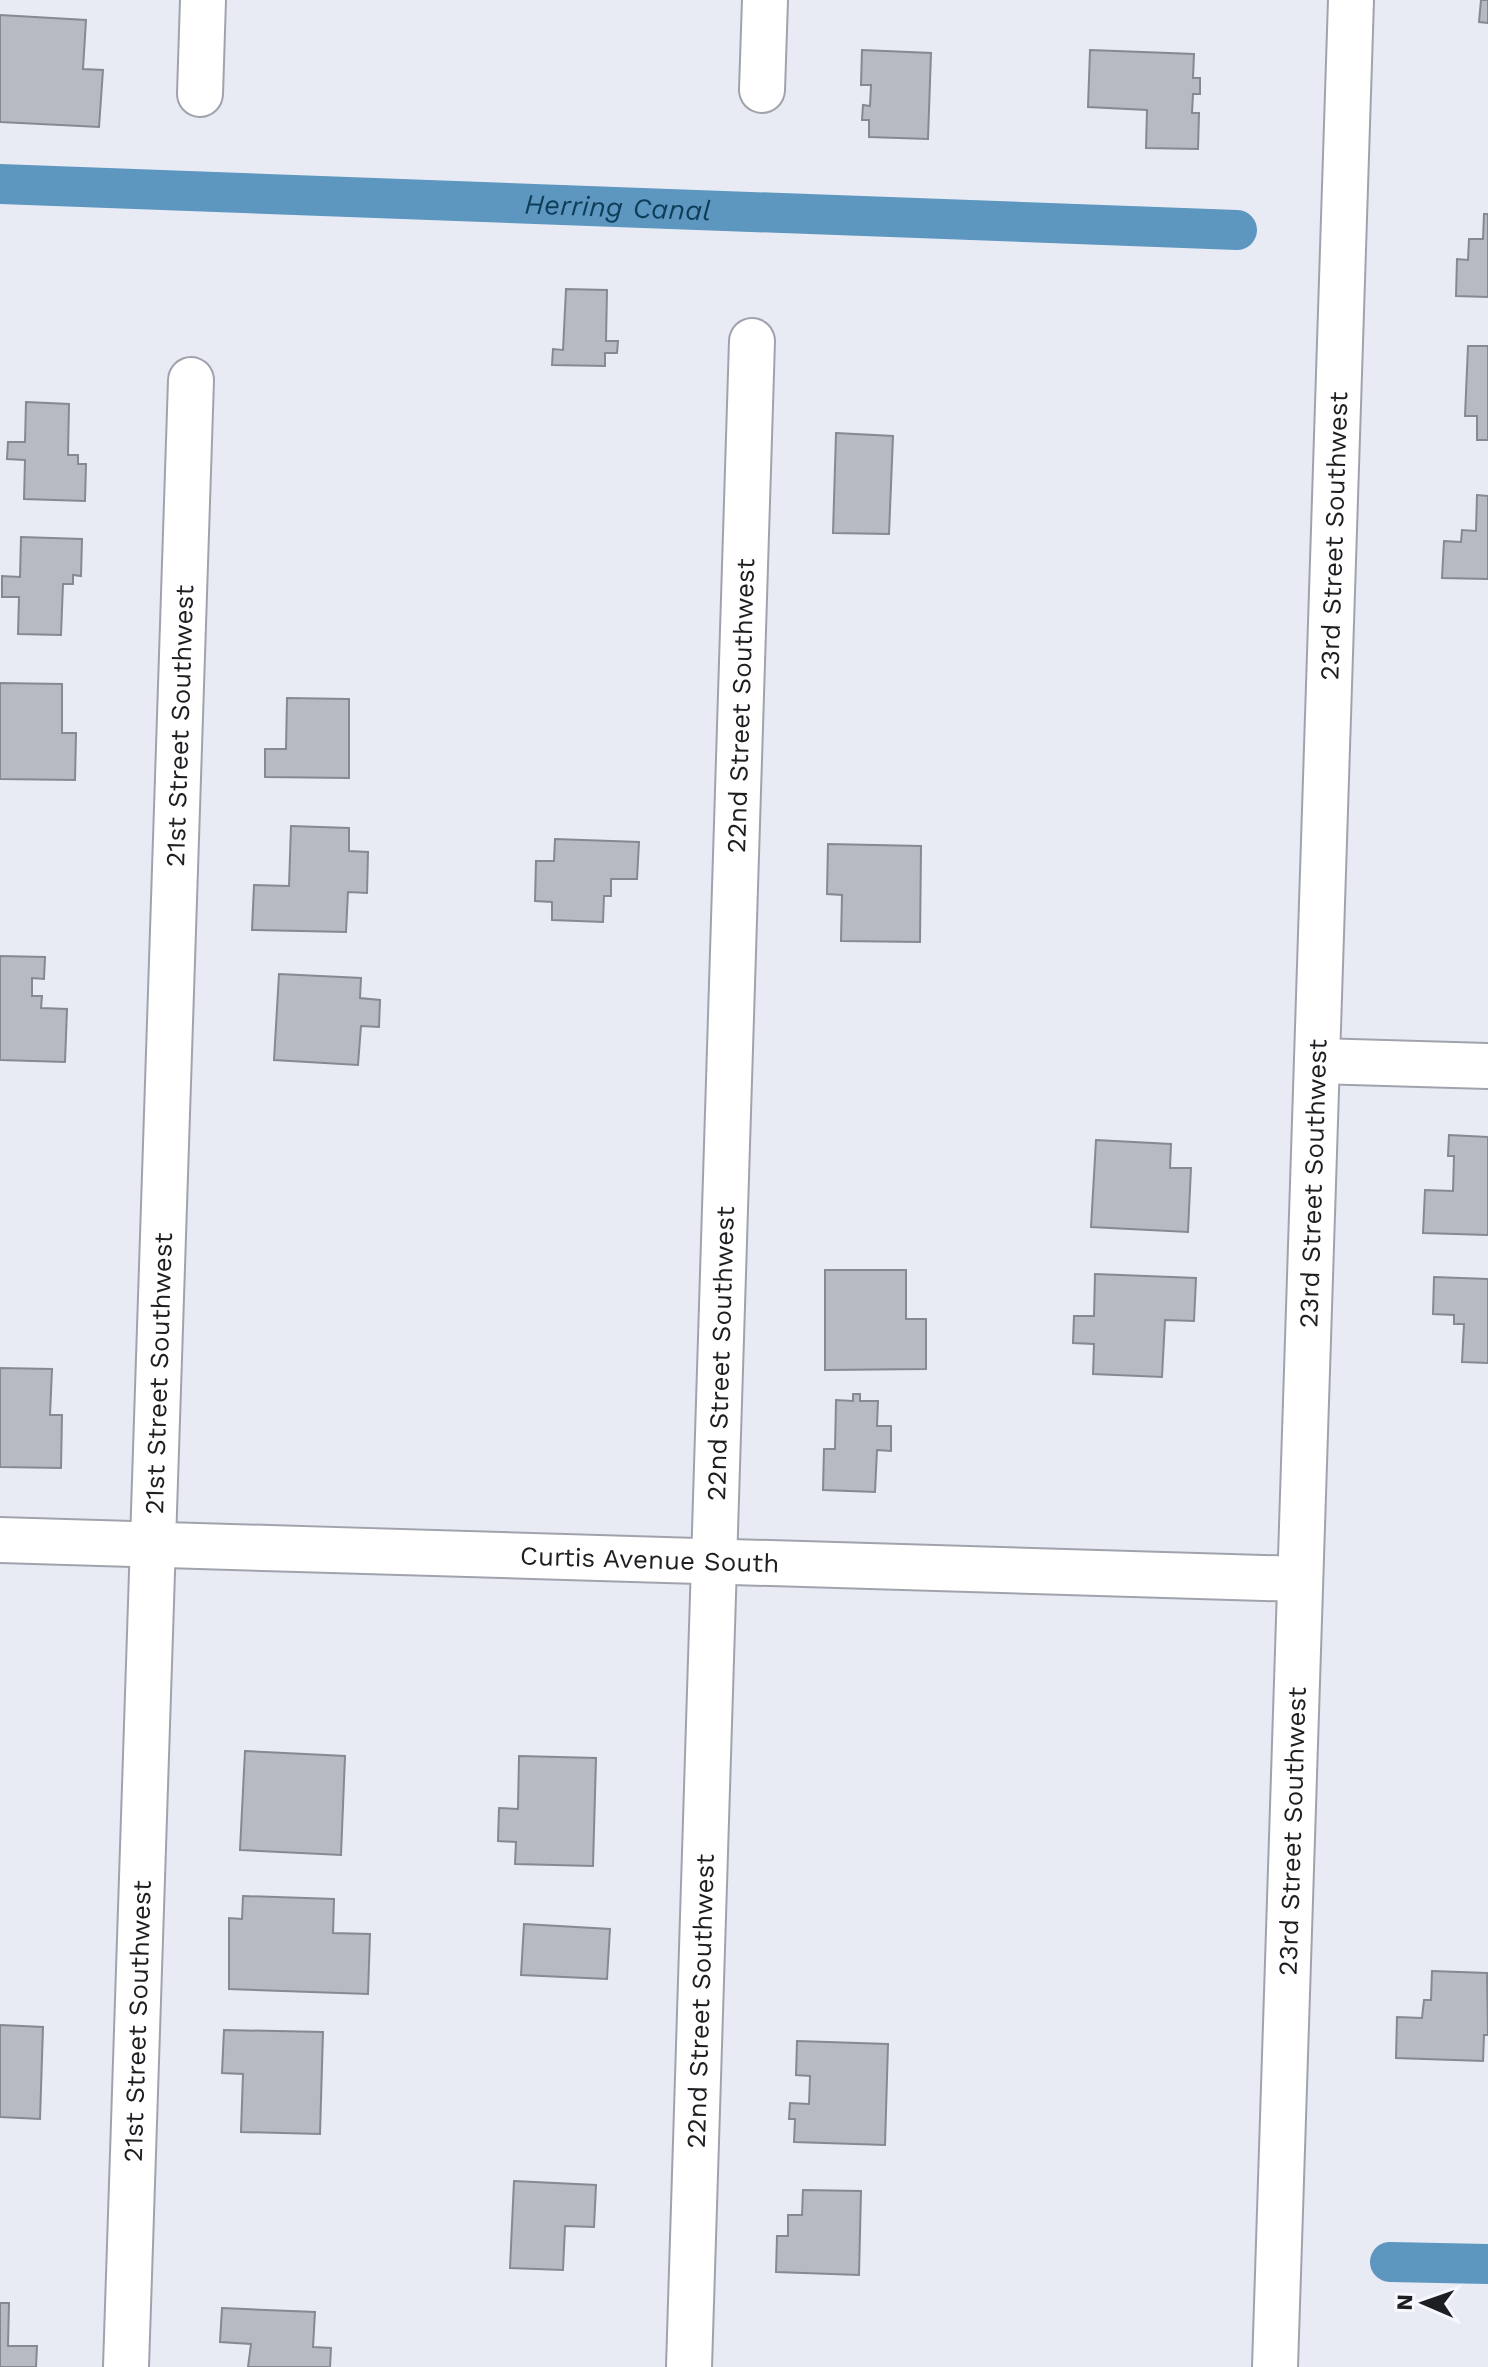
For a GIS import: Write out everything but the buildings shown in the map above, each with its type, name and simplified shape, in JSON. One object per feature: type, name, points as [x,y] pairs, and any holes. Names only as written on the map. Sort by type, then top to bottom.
[{"type":"street","points":[[200,94],[203,0]]},
{"type":"street","points":[[762,90],[765,0]]},
{"type":"street","name":"23rd Street Southwest","points":[[1275,2367],[1351,0]]},
{"type":"street","name":"22nd Street Southwest","points":[[689,2367],[712,1671],[711,1564],[752,341]]},
{"type":"street","name":"21st Street Southwest","points":[[126,2367],[191,380]]},
{"type":"street","points":[[1317,1061],[1488,1066]]},
{"type":"street","name":"Curtis Avenue South","points":[[0,1540],[711,1564],[1300,1579]]},
{"type":"waterway","name":"Herring Canal","points":[[0,184],[1237,230]]},
{"type":"waterway","points":[[1390,2262],[1488,2264]]}]
